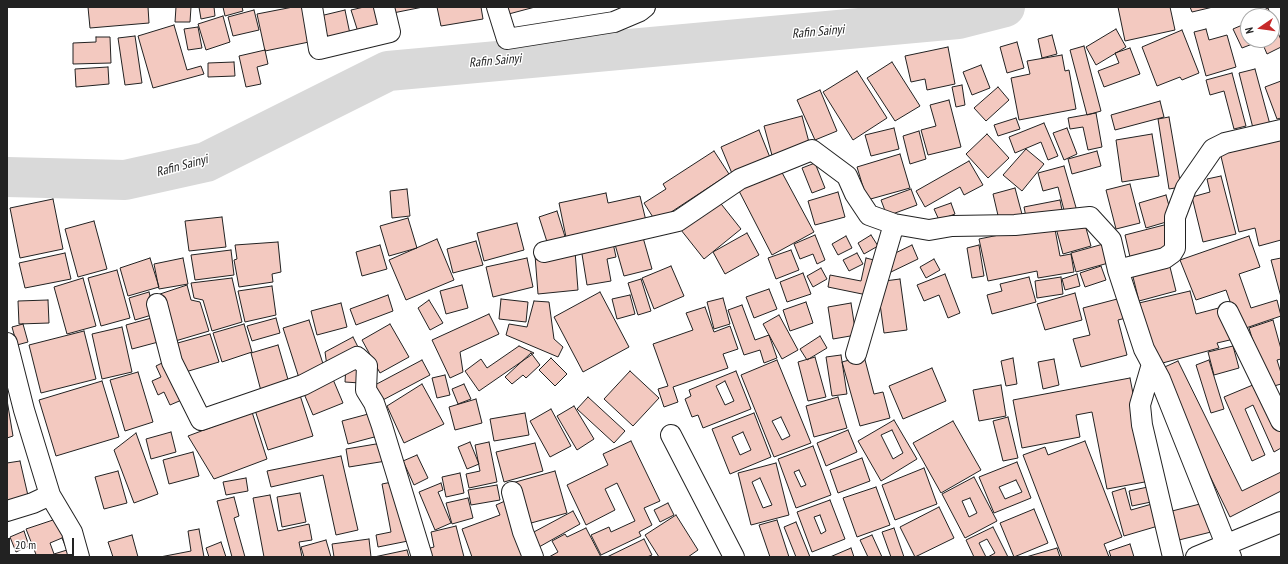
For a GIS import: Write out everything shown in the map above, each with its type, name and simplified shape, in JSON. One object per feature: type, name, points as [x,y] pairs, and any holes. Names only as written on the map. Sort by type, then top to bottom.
[{"type":"street","points":[[312,7],[319,49],[390,32],[384,7]]},
{"type":"street","points":[[497,7],[507,39],[614,22],[640,11],[644,7]]},
{"type":"street","points":[[1118,270],[1165,258],[1172,253],[1175,248],[1175,217],[1186,188],[1214,149],[1225,144],[1281,130]]},
{"type":"street","points":[[544,252],[678,221],[740,179],[812,150],[847,176],[855,194],[868,215],[894,224],[929,230],[952,226],[1015,225],[1090,217],[1111,240],[1118,270],[1144,349],[1160,379],[1229,551]]},
{"type":"street","points":[[856,354],[894,224]]},
{"type":"street","points":[[157,304],[172,362],[201,420],[303,385],[357,357],[366,366],[366,390],[374,403],[382,426],[422,557]]},
{"type":"street","points":[[1228,312],[1281,421]]},
{"type":"street","points":[[7,343],[24,410],[50,495],[72,532],[79,557]]},
{"type":"street","points":[[1152,364],[1140,404],[1142,425],[1173,557]]},
{"type":"street","points":[[671,435],[734,557]]},
{"type":"street","points":[[512,492],[523,532],[533,557]]},
{"type":"street","points":[[7,511],[33,503],[50,495]]},
{"type":"street","points":[[1196,557],[1229,551],[1281,522]]},
{"type":"building","points":[[88,7],[148,7],[149,23],[90,28]]},
{"type":"building","points":[[176,7],[191,7],[190,22],[175,22]]},
{"type":"building","points":[[199,7],[214,7],[215,16],[201,19]]},
{"type":"building","points":[[223,7],[242,7],[243,11],[225,16]]},
{"type":"building","points":[[293,7],[302,7],[309,42],[265,51],[257,14]]},
{"type":"building","points":[[364,7],[381,7],[387,27],[359,35],[351,10]]},
{"type":"building","points":[[387,7],[423,7],[388,14]]},
{"type":"building","points":[[437,7],[481,7],[483,19],[441,26]]},
{"type":"building","points":[[504,7],[535,7],[505,15]]},
{"type":"building","points":[[1118,7],[1170,7],[1175,30],[1125,41]]},
{"type":"building","points":[[1190,7],[1213,7],[1192,12]]},
{"type":"building","points":[[254,10],[259,30],[233,36],[228,17]]},
{"type":"building","points":[[345,10],[350,34],[325,39],[320,16]]},
{"type":"building","points":[[223,16],[230,42],[206,50],[198,24]]},
{"type":"building","points":[[174,25],[187,70],[201,66],[204,74],[153,88],[138,36]]},
{"type":"building","points":[[1240,26],[1240,44],[1233,29]]},
{"type":"building","points":[[198,27],[202,48],[188,50],[184,29]]},
{"type":"building","points":[[1116,29],[1126,47],[1096,65],[1086,47]]},
{"type":"building","points":[[1206,29],[1209,40],[1227,35],[1236,67],[1206,76],[1194,32]]},
{"type":"building","points":[[1182,30],[1199,73],[1182,80],[1180,77],[1157,86],[1142,47]]},
{"type":"building","points":[[1052,35],[1057,54],[1042,58],[1038,39]]},
{"type":"building","points":[[135,36],[142,83],[125,85],[118,38]]},
{"type":"building","points":[[96,37],[110,37],[111,63],[73,64],[73,43],[96,42]]},
{"type":"building","points":[[1017,42],[1024,68],[1007,73],[1000,47]]},
{"type":"building","points":[[1084,46],[1101,111],[1087,115],[1070,50]]},
{"type":"building","points":[[948,47],[955,84],[927,90],[925,79],[911,82],[905,56]]},
{"type":"building","points":[[1130,48],[1140,74],[1104,87],[1098,71],[1119,63],[1115,53]]},
{"type":"building","points":[[1264,48],[1279,48],[1267,54]]},
{"type":"building","points":[[265,50],[268,64],[257,67],[261,84],[246,87],[239,56]]},
{"type":"building","points":[[1062,55],[1065,71],[1069,70],[1076,109],[1019,120],[1011,78],[1030,74],[1027,61]]},
{"type":"building","points":[[234,62],[235,76],[208,77],[208,63]]},
{"type":"building","points":[[892,62],[920,106],[895,121],[867,78]]},
{"type":"building","points":[[981,65],[990,88],[972,95],[963,72]]},
{"type":"building","points":[[108,67],[109,84],[76,87],[75,69]]},
{"type":"building","points":[[1255,69],[1272,132],[1255,136],[1239,73]]},
{"type":"building","points":[[857,71],[887,118],[853,140],[823,92]]},
{"type":"building","points":[[1232,73],[1246,126],[1234,129],[1224,91],[1210,95],[1206,80]]},
{"type":"building","points":[[1281,81],[1281,118],[1277,119],[1265,87]]},
{"type":"building","points":[[962,85],[965,105],[956,107],[952,87]]},
{"type":"building","points":[[998,87],[1009,100],[986,121],[974,108]]},
{"type":"building","points":[[820,90],[837,131],[815,140],[797,100]]},
{"type":"building","points":[[949,100],[961,147],[928,155],[921,130],[936,126],[930,105]]},
{"type":"building","points":[[1160,101],[1164,117],[1115,130],[1111,115]]},
{"type":"building","points":[[1096,113],[1102,147],[1088,150],[1083,127],[1070,129],[1068,118]]},
{"type":"building","points":[[802,116],[810,146],[773,159],[764,126]]},
{"type":"building","points":[[1169,117],[1181,187],[1169,189],[1158,119]]},
{"type":"building","points":[[1016,118],[1020,129],[998,136],[994,125]]},
{"type":"building","points":[[1044,123],[1058,156],[1048,160],[1041,142],[1015,153],[1009,137]]},
{"type":"building","points":[[894,128],[899,149],[871,156],[865,135]]},
{"type":"building","points":[[1067,128],[1077,154],[1064,160],[1053,133]]},
{"type":"building","points":[[759,130],[771,160],[733,176],[721,147]]},
{"type":"building","points":[[919,131],[926,159],[910,164],[903,136]]},
{"type":"building","points":[[1281,133],[1281,240],[1259,246],[1255,228],[1239,232],[1219,148]]},
{"type":"building","points":[[987,134],[1009,158],[988,178],[966,154]]},
{"type":"building","points":[[1152,134],[1159,176],[1122,182],[1116,140]]},
{"type":"building","points":[[1026,149],[1044,164],[1022,191],[1003,175]]},
{"type":"building","points":[[714,151],[729,174],[656,222],[644,203],[666,189],[663,184]]},
{"type":"building","points":[[1097,151],[1101,166],[1072,174],[1068,159]]},
{"type":"building","points":[[900,154],[910,188],[867,200],[857,167]]},
{"type":"building","points":[[969,161],[983,185],[964,195],[960,187],[925,207],[916,191]]},
{"type":"building","points":[[815,163],[825,188],[812,193],[802,168]]},
{"type":"building","points":[[1064,166],[1077,211],[1065,214],[1058,187],[1043,191],[1038,173]]},
{"type":"building","points":[[779,167],[814,232],[772,255],[738,189]]},
{"type":"building","points":[[1221,176],[1236,234],[1203,242],[1192,197],[1210,192],[1207,179]]},
{"type":"building","points":[[1130,184],[1140,223],[1116,229],[1106,190]]},
{"type":"building","points":[[1015,188],[1023,218],[1000,224],[993,194]]},
{"type":"building","points":[[407,189],[410,216],[392,218],[390,191]]},
{"type":"building","points":[[911,189],[917,205],[887,216],[881,200]]},
{"type":"building","points":[[838,192],[845,217],[815,225],[808,201]]},
{"type":"building","points":[[606,193],[608,203],[640,196],[647,225],[567,242],[559,203]]},
{"type":"building","points":[[1166,195],[1173,220],[1146,228],[1139,203]]},
{"type":"building","points":[[53,199],[63,249],[20,258],[10,208]]},
{"type":"building","points":[[718,200],[741,229],[704,259],[681,230]]},
{"type":"building","points":[[1060,200],[1063,215],[1027,222],[1024,207]]},
{"type":"building","points":[[951,203],[955,214],[939,220],[934,209]]},
{"type":"building","points":[[557,211],[567,243],[549,248],[539,217]]},
{"type":"building","points":[[222,217],[226,247],[189,251],[185,221]]},
{"type":"building","points":[[408,218],[417,248],[389,256],[380,226]]},
{"type":"building","points":[[94,221],[107,269],[78,277],[65,229]]},
{"type":"building","points":[[1084,221],[1091,246],[1063,254],[1056,228]]},
{"type":"building","points":[[517,223],[524,250],[484,261],[477,233]]},
{"type":"building","points":[[1054,224],[1060,256],[1071,254],[1074,272],[1038,278],[1037,271],[988,281],[979,239]]},
{"type":"building","points":[[1168,224],[1174,246],[1130,257],[1125,235]]},
{"type":"building","points":[[747,233],[759,255],[725,274],[713,252]]},
{"type":"building","points":[[642,234],[652,269],[624,276],[614,241]]},
{"type":"building","points":[[815,235],[825,260],[817,264],[813,254],[800,259],[794,244]]},
{"type":"building","points":[[871,235],[878,246],[864,254],[858,243]]},
{"type":"building","points":[[846,236],[852,248],[838,255],[832,244]]},
{"type":"building","points":[[1249,236],[1260,267],[1239,274],[1251,308],[1277,300],[1281,316],[1240,330],[1226,290],[1196,300],[1180,260]]},
{"type":"building","points":[[437,239],[454,280],[406,300],[389,260]]},
{"type":"building","points":[[476,241],[483,265],[453,273],[447,249]]},
{"type":"building","points":[[278,242],[281,272],[272,274],[273,282],[239,287],[234,260],[237,259],[235,245]]},
{"type":"building","points":[[613,243],[616,257],[607,259],[611,281],[587,285],[581,248]]},
{"type":"building","points":[[1107,243],[1112,262],[1076,272],[1071,253]]},
{"type":"building","points":[[380,245],[387,269],[362,276],[356,252]]},
{"type":"building","points":[[912,245],[918,259],[891,272],[885,258]]},
{"type":"building","points":[[979,245],[984,276],[972,278],[967,248]]},
{"type":"building","points":[[231,250],[234,275],[195,280],[191,255]]},
{"type":"building","points":[[791,250],[799,270],[776,279],[768,258]]},
{"type":"building","points":[[575,251],[578,290],[538,294],[535,255]]},
{"type":"building","points":[[65,253],[71,279],[25,288],[19,263]]},
{"type":"building","points":[[857,253],[863,264],[849,271],[843,260]]},
{"type":"building","points":[[150,258],[159,287],[128,296],[120,268]]},
{"type":"building","points":[[183,258],[188,284],[159,289],[154,264]]},
{"type":"building","points":[[527,258],[533,287],[493,297],[486,267]]},
{"type":"building","points":[[866,258],[874,260],[867,295],[828,287],[830,275],[861,281]]},
{"type":"building","points":[[1281,258],[1281,297],[1271,260]]},
{"type":"building","points":[[934,259],[940,270],[926,278],[920,267]]},
{"type":"building","points":[[1169,263],[1176,291],[1139,301],[1132,273]]},
{"type":"building","points":[[671,266],[684,296],[654,309],[642,278]]},
{"type":"building","points":[[1101,266],[1106,280],[1085,287],[1080,273]]},
{"type":"building","points":[[821,268],[827,279],[813,287],[807,276]]},
{"type":"building","points":[[117,270],[130,318],[101,326],[88,278]]},
{"type":"building","points":[[803,273],[811,294],[787,302],[780,282]]},
{"type":"building","points":[[945,274],[960,313],[948,318],[939,295],[924,301],[917,285]]},
{"type":"building","points":[[1077,274],[1080,286],[1065,290],[1062,279]]},
{"type":"building","points":[[1029,277],[1036,302],[992,314],[987,295],[1002,291],[1000,284]]},
{"type":"building","points":[[1061,277],[1063,294],[1037,298],[1035,281]]},
{"type":"building","points":[[83,278],[96,326],[67,334],[54,287]]},
{"type":"building","points":[[232,278],[242,322],[212,331],[203,300],[194,298],[191,283]]},
{"type":"building","points":[[641,279],[651,311],[638,315],[628,283]]},
{"type":"building","points":[[900,279],[907,330],[884,333],[877,282]]},
{"type":"building","points":[[187,285],[191,300],[200,302],[209,331],[172,342],[157,295]]},
{"type":"building","points":[[462,285],[468,308],[446,314],[440,291]]},
{"type":"building","points":[[272,286],[276,315],[245,322],[238,291]]},
{"type":"building","points":[[769,289],[777,309],[754,318],[746,297]]},
{"type":"building","points":[[1190,291],[1196,314],[1226,306],[1234,339],[1217,343],[1219,348],[1155,365],[1139,303]]},
{"type":"building","points":[[149,292],[155,314],[135,320],[129,298]]},
{"type":"building","points":[[600,292],[629,347],[583,372],[554,317]]},
{"type":"building","points":[[1075,293],[1082,320],[1045,330],[1037,304]]},
{"type":"building","points":[[388,295],[393,311],[356,325],[350,309]]},
{"type":"building","points":[[630,295],[635,314],[617,319],[612,299]]},
{"type":"building","points":[[723,298],[730,324],[714,329],[707,302]]},
{"type":"building","points":[[1121,298],[1126,318],[1118,320],[1127,355],[1081,367],[1073,339],[1090,335],[1083,308]]},
{"type":"building","points":[[501,299],[528,302],[526,322],[499,319]]},
{"type":"building","points":[[48,300],[49,323],[19,324],[18,301]]},
{"type":"building","points":[[429,300],[443,323],[430,330],[418,308]]},
{"type":"building","points":[[534,301],[549,302],[554,339],[563,347],[558,357],[506,335],[509,324],[527,327]]},
{"type":"building","points":[[806,302],[813,323],[790,331],[783,310]]},
{"type":"building","points":[[341,303],[347,327],[317,335],[311,311]]},
{"type":"building","points":[[851,303],[856,335],[833,339],[828,307]]},
{"type":"building","points":[[742,305],[755,340],[769,335],[777,358],[764,363],[760,350],[744,355],[728,310]]},
{"type":"building","points":[[705,307],[714,332],[730,326],[738,349],[723,354],[728,368],[673,387],[678,402],[664,407],[658,389],[668,386],[653,344],[693,330],[686,313]]},
{"type":"building","points":[[489,314],[499,334],[460,352],[463,372],[450,378],[432,340]]},
{"type":"building","points":[[779,315],[798,350],[782,359],[763,324]]},
{"type":"building","points":[[155,317],[162,341],[132,349],[126,325]]},
{"type":"building","points":[[276,318],[280,333],[252,341],[247,326]]},
{"type":"building","points":[[309,320],[325,370],[299,378],[283,328]]},
{"type":"building","points":[[1273,320],[1281,349],[1281,359],[1277,360],[1281,373],[1281,384],[1267,388],[1249,328]]},
{"type":"building","points":[[23,324],[28,342],[17,345],[12,327]]},
{"type":"building","points":[[244,324],[252,352],[222,362],[213,333]]},
{"type":"building","points":[[390,324],[409,357],[380,373],[362,340]]},
{"type":"building","points":[[122,327],[132,372],[102,379],[92,334]]},
{"type":"building","points":[[84,331],[96,379],[41,393],[29,345]]},
{"type":"building","points":[[210,334],[219,362],[182,373],[174,344]]},
{"type":"building","points":[[820,336],[827,348],[807,360],[800,349]]},
{"type":"building","points":[[353,337],[359,349],[327,366],[325,352]]},
{"type":"building","points":[[278,345],[289,383],[261,391],[251,353]]},
{"type":"building","points":[[519,346],[534,353],[479,391],[465,371],[481,359],[487,368]]},
{"type":"building","points":[[1233,346],[1239,368],[1214,375],[1208,352]]},
{"type":"building","points":[[531,353],[540,365],[526,378],[523,375],[512,384],[505,377]]},
{"type":"building","points":[[841,355],[847,394],[832,396],[826,357]]},
{"type":"building","points":[[864,356],[874,394],[883,392],[890,418],[860,426],[842,362]]},
{"type":"building","points":[[815,357],[826,397],[808,401],[798,362]]},
{"type":"building","points":[[551,358],[567,374],[555,386],[539,370]]},
{"type":"building","points":[[1013,358],[1017,384],[1006,386],[1001,361]]},
{"type":"building","points":[[1054,359],[1059,385],[1043,389],[1038,362]]},
{"type":"building","points":[[422,360],[430,375],[381,401],[373,386]]},
{"type":"building","points":[[777,360],[811,443],[774,457],[741,375]],"holes":[[[781,417],[790,436],[782,440],[772,421]]]},
{"type":"building","points":[[1209,360],[1224,409],[1211,413],[1196,365]]},
{"type":"building","points":[[166,361],[184,399],[170,405],[164,392],[158,395],[152,381],[161,377],[156,366]]},
{"type":"building","points":[[1178,361],[1242,491],[1281,472],[1281,491],[1230,517],[1158,370]]},
{"type":"building","points":[[346,366],[358,368],[360,383],[345,382]]},
{"type":"building","points":[[932,368],[946,401],[903,419],[889,386]]},
{"type":"building","points":[[630,371],[659,398],[633,426],[604,399]]},
{"type":"building","points":[[736,371],[751,409],[703,428],[698,415],[692,417],[685,399],[691,396],[689,390]],"holes":[[[725,381],[734,401],[725,405],[716,386]]]},
{"type":"building","points":[[138,372],[153,422],[125,431],[110,380]]},
{"type":"building","points":[[445,375],[450,395],[437,398],[432,378]]},
{"type":"building","points":[[332,377],[343,403],[313,415],[302,389]]},
{"type":"building","points":[[1130,378],[1150,481],[1107,489],[1092,412],[1076,415],[1080,437],[1022,448],[1013,400]]},
{"type":"building","points":[[102,381],[119,437],[56,456],[39,400]]},
{"type":"building","points":[[1260,382],[1281,430],[1281,448],[1274,452],[1253,405],[1245,409],[1265,455],[1252,461],[1224,397]]},
{"type":"building","points":[[422,384],[444,424],[404,443],[387,406]]},
{"type":"building","points":[[464,384],[471,399],[458,404],[452,389]]},
{"type":"building","points":[[1001,385],[1006,416],[979,421],[973,390]]},
{"type":"building","points":[[299,392],[313,436],[268,450],[254,407]]},
{"type":"building","points":[[588,397],[625,431],[614,443],[577,409]]},
{"type":"building","points":[[838,397],[847,428],[814,437],[806,406]]},
{"type":"building","points":[[476,399],[482,423],[455,430],[449,407]]},
{"type":"building","points":[[7,400],[13,436],[7,438]]},
{"type":"building","points":[[574,406],[594,439],[577,450],[557,416]]},
{"type":"building","points":[[551,409],[571,446],[550,457],[530,421]]},
{"type":"building","points":[[252,412],[267,459],[214,479],[188,436]]},
{"type":"building","points":[[372,413],[378,436],[348,444],[342,421]]},
{"type":"building","points":[[525,413],[529,435],[494,441],[490,419]]},
{"type":"building","points":[[754,413],[771,457],[730,474],[712,429]],"holes":[[[743,432],[751,450],[740,455],[732,437]]]},
{"type":"building","points":[[1008,417],[1018,458],[1003,461],[993,421]]},
{"type":"building","points":[[894,420],[917,459],[881,481],[858,441]],"holes":[[[892,430],[903,453],[893,459],[881,435]]]},
{"type":"building","points":[[953,421],[981,470],[941,493],[913,443]]},
{"type":"building","points":[[848,430],[857,452],[826,466],[817,443]]},
{"type":"building","points":[[171,432],[176,452],[151,459],[146,439]]},
{"type":"building","points":[[136,433],[158,494],[134,503],[114,450]]},
{"type":"building","points":[[631,441],[660,501],[644,508],[652,525],[639,532],[641,536],[601,555],[591,535],[609,527],[611,532],[635,521],[617,483],[605,489],[615,510],[586,525],[567,485],[608,465],[603,454]]},
{"type":"building","points":[[1085,441],[1122,537],[1104,544],[1109,557],[1062,557],[1023,455],[1045,447],[1048,455]]},
{"type":"building","points":[[470,442],[479,464],[467,469],[458,447]]},
{"type":"building","points":[[489,442],[497,482],[469,488],[466,474],[480,471],[475,445]]},
{"type":"building","points":[[382,443],[386,461],[349,467],[346,449]]},
{"type":"building","points":[[535,443],[543,471],[504,482],[496,452]]},
{"type":"building","points":[[813,446],[831,495],[796,508],[778,459]],"holes":[[[799,470],[806,485],[801,487],[794,472]]]},
{"type":"building","points":[[193,452],[199,476],[169,484],[163,460]]},
{"type":"building","points":[[417,455],[428,478],[414,485],[403,461]]},
{"type":"building","points":[[341,456],[358,530],[336,535],[323,475],[271,487],[267,471]]},
{"type":"building","points":[[862,458],[870,481],[838,493],[830,470]]},
{"type":"building","points":[[20,461],[29,500],[7,505],[7,463]]},
{"type":"building","points":[[1017,462],[1031,498],[994,513],[979,477]],"holes":[[[1016,480],[1022,492],[1005,499],[999,487]]]},
{"type":"building","points":[[776,463],[789,515],[751,525],[738,473]],"holes":[[[760,478],[772,505],[763,508],[752,482]]]},
{"type":"building","points":[[924,468],[937,504],[895,520],[882,485]]},
{"type":"building","points":[[118,471],[127,503],[104,509],[95,477]]},
{"type":"building","points":[[555,471],[567,513],[524,525],[512,483]]},
{"type":"building","points":[[460,473],[464,493],[446,497],[442,477]]},
{"type":"building","points":[[974,477],[997,521],[965,538],[942,494]],"holes":[[[970,498],[977,513],[969,517],[962,501]]]},
{"type":"building","points":[[246,478],[248,491],[226,495],[223,482]]},
{"type":"building","points":[[397,481],[408,541],[378,547],[376,535],[391,532],[382,484]]},
{"type":"building","points":[[441,483],[443,490],[438,492],[451,523],[435,530],[419,492]]},
{"type":"building","points":[[497,485],[500,500],[471,505],[468,490]]},
{"type":"building","points":[[876,487],[890,525],[857,537],[843,498]]},
{"type":"building","points":[[1148,487],[1151,502],[1132,506],[1129,491]]},
{"type":"building","points":[[1125,488],[1131,510],[1152,504],[1158,526],[1124,536],[1112,492]]},
{"type":"building","points":[[300,493],[306,522],[282,527],[277,497]]},
{"type":"building","points":[[270,495],[278,531],[309,524],[312,540],[299,542],[302,557],[264,557],[253,498]]},
{"type":"building","points":[[234,497],[239,516],[234,518],[245,557],[232,557],[217,501]]},
{"type":"building","points":[[468,498],[473,518],[452,524],[446,503]]},
{"type":"building","points":[[830,500],[845,539],[812,552],[797,512]],"holes":[[[820,515],[826,531],[821,534],[814,517]]]},
{"type":"building","points":[[505,501],[528,557],[472,557],[462,529],[500,515],[496,505]]},
{"type":"building","points":[[1208,502],[1215,531],[1175,541],[1168,512]]},
{"type":"building","points":[[668,503],[674,515],[660,522],[654,510]]},
{"type":"building","points":[[939,507],[954,538],[915,557],[900,527]]},
{"type":"building","points":[[1034,509],[1048,543],[1014,557],[1000,523]]},
{"type":"building","points":[[573,511],[580,524],[539,547],[532,533]]},
{"type":"building","points":[[676,515],[698,550],[688,557],[659,557],[645,535]]},
{"type":"building","points":[[59,518],[74,553],[64,557],[37,557],[26,529]],"holes":[[[62,538],[67,550],[54,554],[50,543]]]},
{"type":"building","points":[[777,520],[789,557],[770,557],[759,525]]},
{"type":"building","points":[[796,522],[810,557],[796,557],[784,527]]},
{"type":"building","points":[[456,526],[464,557],[425,557],[423,550],[434,547],[431,532]]},
{"type":"building","points":[[993,527],[1008,557],[988,557],[995,553],[987,539],[979,543],[986,557],[974,557],[966,540]]},
{"type":"building","points":[[586,528],[601,557],[549,557],[558,552],[552,541],[565,534],[567,537]]},
{"type":"building","points":[[894,528],[904,557],[891,557],[882,532]]},
{"type":"building","points":[[199,529],[204,557],[160,557],[191,551],[188,531]]},
{"type":"building","points":[[24,531],[29,546],[16,552],[10,537]]},
{"type":"building","points":[[132,535],[138,557],[113,557],[108,542]]},
{"type":"building","points":[[872,535],[882,557],[868,557],[860,540]]},
{"type":"building","points":[[369,539],[371,557],[334,557],[332,544]]},
{"type":"building","points":[[644,539],[652,555],[647,557],[607,557]]},
{"type":"building","points":[[326,540],[331,557],[304,557],[301,547]]},
{"type":"building","points":[[221,542],[226,557],[209,557],[206,548]]},
{"type":"building","points":[[1130,544],[1134,557],[1111,557],[1109,551]]},
{"type":"building","points":[[851,548],[854,557],[830,557]]},
{"type":"building","points":[[1057,548],[1060,557],[1026,557]]},
{"type":"building","points":[[407,550],[409,557],[374,557]]},
{"type":"waterway","name":"Rafin Sainyi","points":[[7,177],[125,180],[206,162],[388,71],[958,19],[1005,7]]}]
